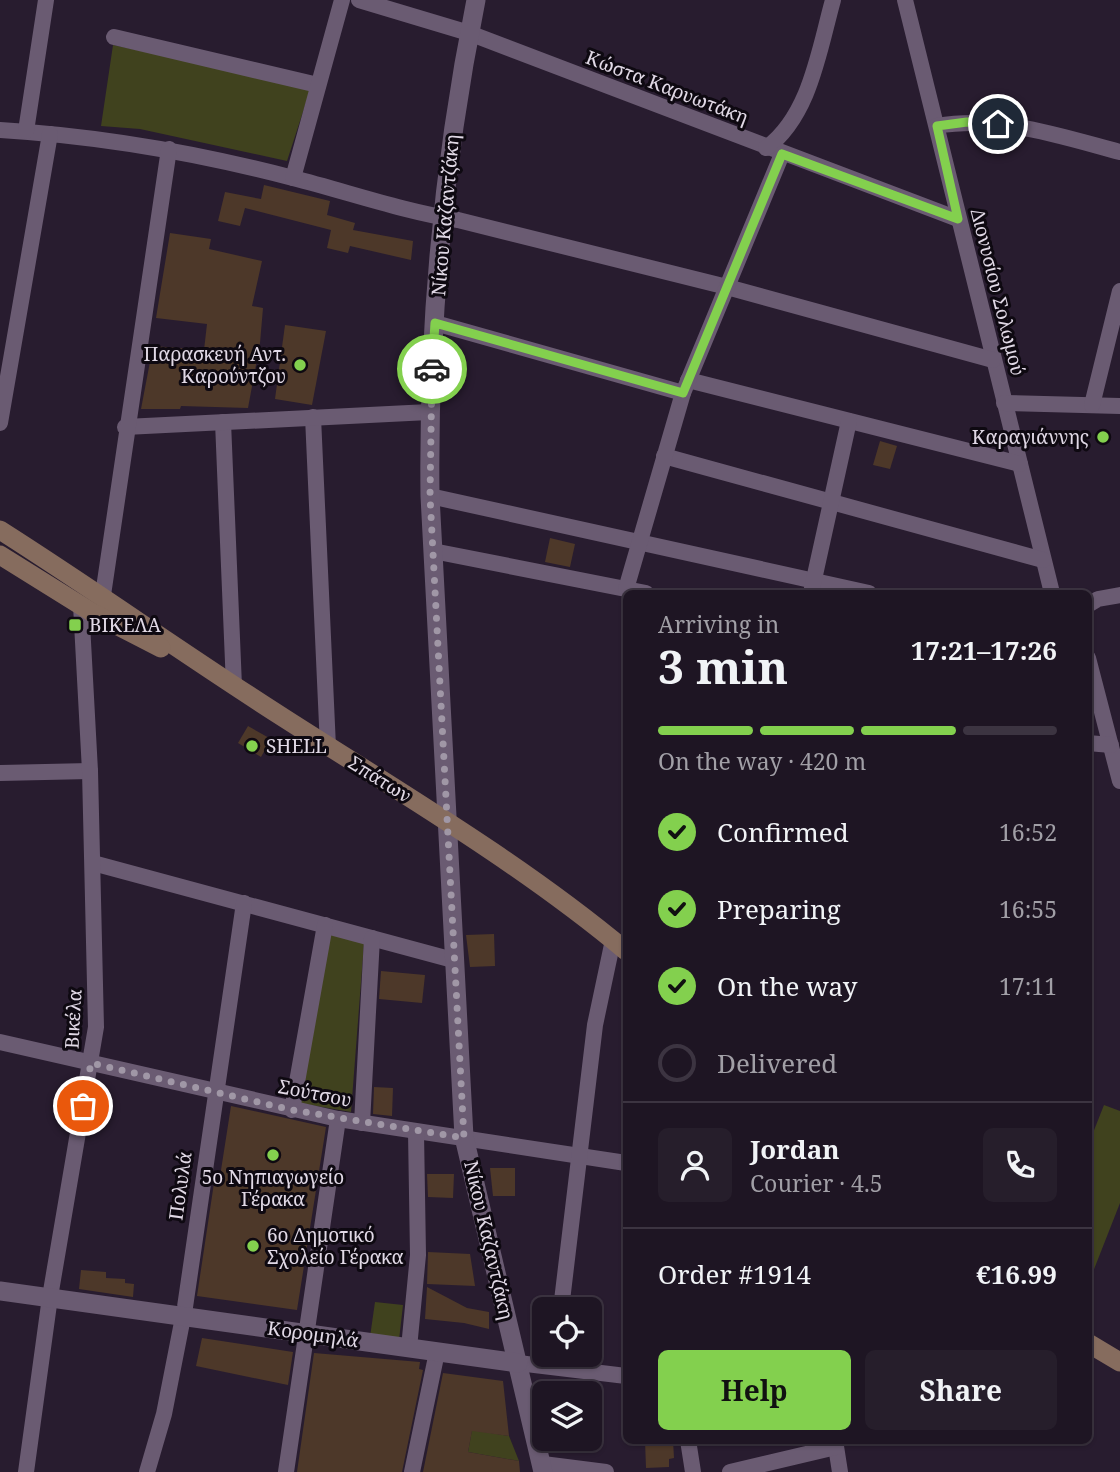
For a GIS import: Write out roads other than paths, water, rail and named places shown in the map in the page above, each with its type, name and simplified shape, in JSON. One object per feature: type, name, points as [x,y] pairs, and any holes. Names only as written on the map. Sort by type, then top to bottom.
[{"type":"main road","name":"Σπάτων","points":[[0,530],[103,595],[234,686],[446,821],[620,945]]},
{"type":"main road","name":"Σπάτων","points":[[0,555],[80,605],[234,686]]},
{"type":"main road","points":[[1092,1345],[1120,1362]]},
{"type":"street","points":[[26,131],[46,0]]},
{"type":"street","points":[[293,178],[342,0]]},
{"type":"street","name":"Κώστα Καρυωτάκη","points":[[359,0],[470,33],[958,219]]},
{"type":"street","name":"Νίκου Καζαντζάκη","points":[[476,0],[456,106],[443,218],[429,412],[430,496],[464,1138],[543,1468]]},
{"type":"street","points":[[766,148],[781,137],[793,121],[808,84],[833,0]]},
{"type":"street","name":"Διονυσίου Σολωμού","points":[[905,0],[1051,590]]},
{"type":"street","points":[[114,37],[318,85]]},
{"type":"street","points":[[937,126],[967,122],[1014,126],[1120,152]]},
{"type":"street","points":[[0,130],[170,149],[293,178],[425,215],[727,287],[993,360]]},
{"type":"street","points":[[0,423],[50,134]]},
{"type":"street","points":[[103,595],[125,427],[170,149]]},
{"type":"street","points":[[626,589],[638,541],[686,387],[782,154]]},
{"type":"street","points":[[1092,405],[1120,291]]},
{"type":"street","points":[[435,323],[686,387],[849,421],[1020,464]]},
{"type":"street","points":[[1004,403],[1120,406]]},
{"type":"street","points":[[125,427],[429,412]]},
{"type":"street","points":[[313,417],[328,747]]},
{"type":"street","points":[[813,587],[849,421]]},
{"type":"street","points":[[223,422],[234,686]]},
{"type":"street","points":[[664,456],[1043,560]]},
{"type":"street","points":[[430,496],[638,541],[813,587],[841,590]]},
{"type":"street","points":[[433,551],[631,590]]},
{"type":"street","points":[[1092,603],[1120,595]]},
{"type":"street","name":"Βικέλα","points":[[26,1472],[50,1297],[97,1021],[90,771],[80,605]]},
{"type":"street","points":[[1092,680],[1120,781]]},
{"type":"street","points":[[1092,743],[1111,745]]},
{"type":"street","points":[[0,773],[90,771]]},
{"type":"street","points":[[93,863],[453,960]]},
{"type":"street","name":"Πολυλά","points":[[147,1472],[164,1414],[183,1316],[244,903]]},
{"type":"street","points":[[292,1110],[325,925]]},
{"type":"street","points":[[362,1124],[372,938]]},
{"type":"street","points":[[562,1297],[595,1025],[620,945]]},
{"type":"street","name":"Σούτσου","points":[[0,1042],[214,1093],[362,1124],[623,1163]]},
{"type":"street","points":[[286,1472],[338,1119]]},
{"type":"street","points":[[409,1348],[418,1255],[416,1132]]},
{"type":"street","name":"Κορομηλά","points":[[0,1291],[519,1363],[532,1362]]},
{"type":"street","points":[[412,1472],[437,1352]]},
{"type":"street","name":"Κορομηλά","points":[[583,1367],[623,1375]]},
{"type":"street","points":[[689,1444],[693,1472]]},
{"type":"street","points":[[730,1472],[831,1444]]},
{"type":"street","points":[[835,1444],[840,1472]]},
{"type":"street","points":[[543,1468],[606,1472]]},
{"type":"place","name":"Παρασκευή Αντ. Καρούντζου","points":[[300,365]]},
{"type":"place","name":"Καραγιάννης","points":[[1103,437]]},
{"type":"place","name":"ΒΙΚΕΛΑ","points":[[75,625]]},
{"type":"place","name":"SHELL","points":[[252,746]]},
{"type":"place","name":"5ο Νηπιαγωγείο Γέρακα","points":[[273,1155]]},
{"type":"place","name":"6ο Δημοτικό Σχολείο Γέρακα","points":[[253,1246]]}]
